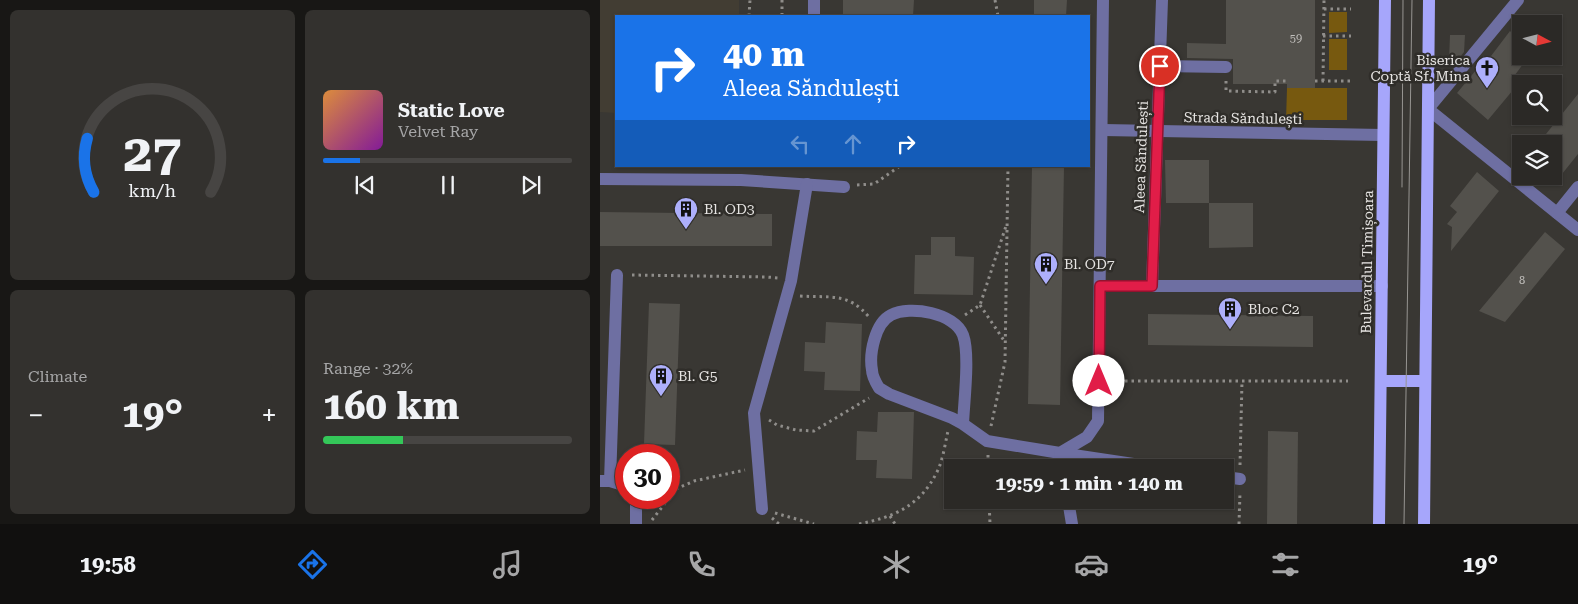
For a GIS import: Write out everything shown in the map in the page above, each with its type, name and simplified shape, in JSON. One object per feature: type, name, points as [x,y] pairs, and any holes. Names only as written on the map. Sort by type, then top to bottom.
[{"type":"main road","name":"Bulevardul Timișoara","points":[[1379,524],[1385,0]]},
{"type":"main road","points":[[1424,524],[1429,0]]},
{"type":"main road","points":[[1381,381],[1425,381]]},
{"type":"street","points":[[814,0],[814,15]]},
{"type":"street","points":[[1060,453],[1081,442],[1094,430],[1099,414],[1103,0]]},
{"type":"street","name":"Aleea Săndulești","points":[[1152,286],[1162,0]]},
{"type":"street","points":[[1518,0],[1428,109],[1578,230]]},
{"type":"street","points":[[1160,66],[1226,67]]},
{"type":"street","name":"Strada Săndulești","points":[[1102,130],[1383,135]]},
{"type":"street","points":[[600,179],[741,180],[844,186]]},
{"type":"street","points":[[762,509],[754,413],[791,280],[807,184]]},
{"type":"street","points":[[1557,213],[1578,187]]},
{"type":"street","points":[[605,481],[617,275]]},
{"type":"street","points":[[1100,286],[1382,286]]},
{"type":"street","points":[[958,421],[966,348],[962,333],[954,322],[920,311],[900,312],[890,315],[874,336],[872,371],[879,388],[889,394],[958,421],[987,441],[1100,459]]},
{"type":"street","points":[[1060,453],[1061,459]]},
{"type":"street","points":[[1234,478],[1240,479]]},
{"type":"street","points":[[636,509],[636,524]]},
{"type":"street","points":[[1070,509],[1072,524]]},
{"type":"path","points":[[749,15],[750,0]]},
{"type":"path","points":[[782,0],[782,15]]},
{"type":"path","points":[[995,0],[998,15]]},
{"type":"path","points":[[1323,81],[1324,0]]},
{"type":"path","points":[[1324,8],[1351,9]]},
{"type":"path","points":[[1324,36],[1351,36]]},
{"type":"path","points":[[1315,81],[1350,81]]},
{"type":"path","points":[[844,186],[874,184],[899,167]]},
{"type":"path","points":[[987,441],[1006,362],[1008,167]]},
{"type":"path","points":[[954,322],[980,305],[1008,221]]},
{"type":"path","points":[[617,275],[767,277],[791,280]]},
{"type":"path","points":[[787,295],[838,296],[861,306],[869,317],[880,326]]},
{"type":"path","points":[[980,305],[1005,342]]},
{"type":"path","points":[[1099,381],[1348,381]]},
{"type":"path","points":[[1239,524],[1242,381]]},
{"type":"path","points":[[754,413],[777,425],[796,430],[814,431],[871,397],[889,394]]},
{"type":"path","points":[[859,524],[890,516],[912,505],[938,471],[958,421]]},
{"type":"path","points":[[680,487],[694,481],[759,468]]},
{"type":"path","points":[[648,524],[659,509]]},
{"type":"path","points":[[762,509],[814,524]]},
{"type":"path","points":[[989,509],[990,524]]},
{"type":"path","points":[[890,516],[895,524]]},
{"type":"shaded area","points":[[600,0],[739,0],[739,15],[615,15],[615,113],[600,112]]},
{"type":"shaded area","points":[[1329,12],[1347,12],[1347,32],[1329,33]]},
{"type":"shaded area","points":[[1329,39],[1347,39],[1347,70],[1329,70]]},
{"type":"shaded area","points":[[1287,88],[1347,88],[1347,120],[1286,120]]},
{"type":"building","points":[[843,0],[914,0],[913,15],[843,15]]},
{"type":"building","points":[[1034,0],[1067,0],[1066,15],[1034,15]]},
{"type":"building","points":[[1226,0],[1315,0],[1315,88],[1287,88],[1287,84],[1233,84],[1233,59],[1187,58],[1187,43],[1226,44]]},
{"type":"building","name":"Biserica Coptă Sf. Mina","points":[[1510,31],[1512,33],[1512,65],[1522,65],[1515,75],[1512,75],[1512,91],[1488,120],[1457,93],[1486,58],[1488,60]]},
{"type":"building","points":[[1450,35],[1465,35],[1464,52],[1457,61],[1449,61]]},
{"type":"building","points":[[1578,94],[1578,154],[1562,174],[1562,135],[1545,135],[1553,125],[1562,125],[1562,114]]},
{"type":"building","points":[[1165,160],[1209,160],[1209,203],[1166,203]]},
{"type":"building","name":"Bl. OD7","points":[[1032,167],[1064,167],[1060,405],[1028,404]]},
{"type":"building","points":[[1477,172],[1499,191],[1451,251],[1452,227],[1447,224],[1457,212],[1450,206]]},
{"type":"building","points":[[1209,203],[1253,203],[1253,247],[1209,248]]},
{"type":"building","name":"Bl. OD3","points":[[600,212],[772,214],[772,246],[600,246]]},
{"type":"building","points":[[1545,232],[1565,249],[1505,322],[1479,311]]},
{"type":"building","points":[[931,237],[955,237],[955,256],[974,257],[973,295],[914,294],[915,255],[931,255]]},
{"type":"building","name":"Bl. G5","points":[[649,303],[680,304],[675,444],[644,444]]},
{"type":"building","name":"Bloc C2","points":[[1148,314],[1313,316],[1313,347],[1148,345]]},
{"type":"building","points":[[826,322],[862,324],[860,391],[824,390],[825,372],[804,371],[805,342],[825,343]]},
{"type":"building","points":[[878,412],[914,412],[912,479],[876,478],[877,460],[856,460],[857,431],[877,432]]},
{"type":"building","points":[[1268,431],[1298,432],[1297,524],[1267,524]]},
{"type":"tram line","points":[[1402,187],[1403,0]]},
{"type":"tram line","points":[[1404,524],[1412,0]]},
{"type":"place","name":"Biserica Coptă Sf. Mina","points":[[1487,89]]},
{"type":"place","name":"Bl. OD3","points":[[686,230]]},
{"type":"place","name":"Bl. OD7","points":[[1046,285]]},
{"type":"place","name":"Bloc C2","points":[[1230,330]]},
{"type":"place","name":"Bl. G5","points":[[661,397]]},
{"type":"route","points":[[1099,381],[1100,286],[1152,286],[1160,66]]}]
